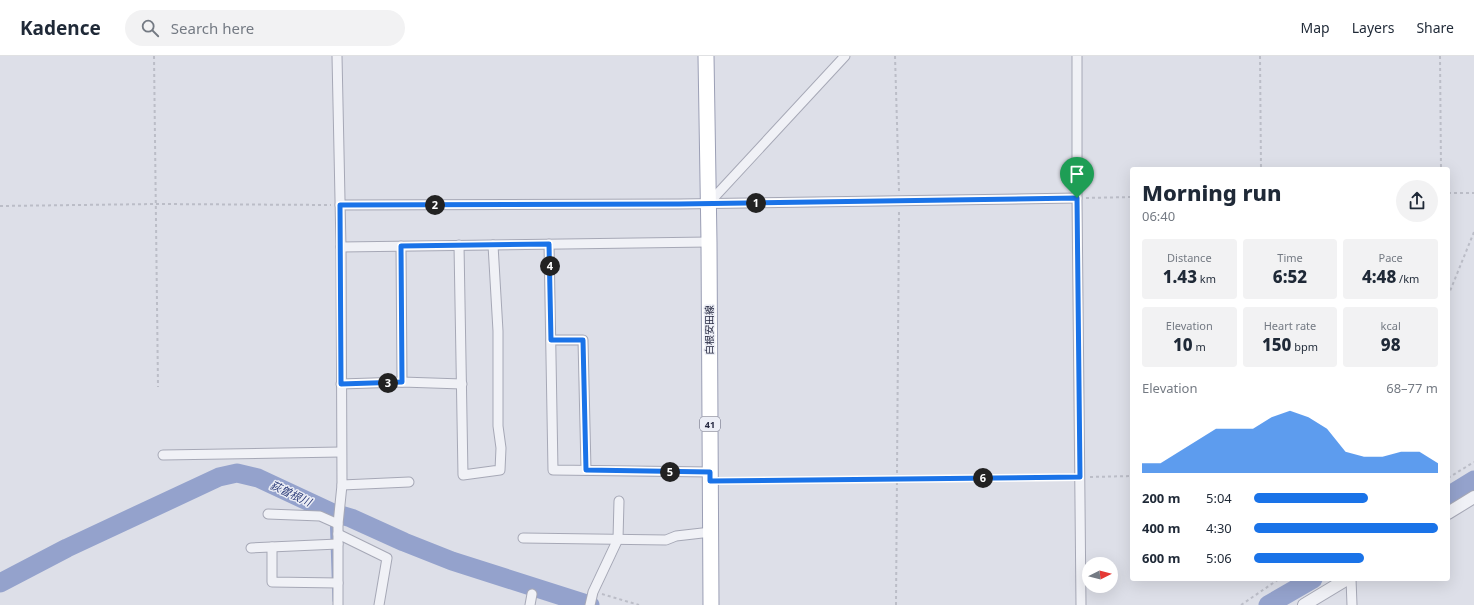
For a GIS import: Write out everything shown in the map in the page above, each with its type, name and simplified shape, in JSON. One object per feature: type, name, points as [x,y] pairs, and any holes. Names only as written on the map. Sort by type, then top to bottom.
[{"type":"main road","name":"白根安田線","points":[[706,56],[709,242],[711,605]]},
{"type":"street","points":[[337,56],[341,246],[342,485],[338,524],[338,605]]},
{"type":"street","points":[[708,204],[845,56]]},
{"type":"street","points":[[1077,56],[1081,605]]},
{"type":"street","points":[[340,205],[708,204],[1077,198]]},
{"type":"street","points":[[341,246],[709,242]]},
{"type":"street","points":[[549,244],[553,470],[586,470],[710,476]]},
{"type":"street","points":[[459,245],[463,475],[500,470],[501,448],[498,426],[498,331],[493,245]]},
{"type":"street","points":[[401,246],[402,382]]},
{"type":"street","points":[[551,340],[583,340],[586,470]]},
{"type":"street","points":[[341,384],[402,382],[462,384]]},
{"type":"street","points":[[163,455],[341,452]]},
{"type":"street","points":[[342,485],[409,482]]},
{"type":"street","points":[[1450,512],[1474,497]]},
{"type":"street","points":[[591,598],[618,539],[619,501]]},
{"type":"street","points":[[268,514],[320,516],[338,524]]},
{"type":"street","points":[[523,538],[666,540],[676,536],[711,532]]},
{"type":"street","points":[[251,548],[338,539],[387,558],[379,605]]},
{"type":"street","points":[[272,547],[272,582],[338,583]]},
{"type":"street","points":[[1304,605],[1344,581]]},
{"type":"street","points":[[1351,581],[1352,605]]},
{"type":"street","points":[[530,605],[532,594]]},
{"type":"path","points":[[154,56],[158,387]]},
{"type":"path","points":[[895,56],[899,200],[896,605]]},
{"type":"path","points":[[1260,56],[1262,167]]},
{"type":"path","points":[[1440,56],[1441,167]]},
{"type":"path","points":[[1450,193],[1474,193]]},
{"type":"path","points":[[1077,198],[1130,197]]},
{"type":"path","points":[[0,206],[156,204],[340,205]]},
{"type":"path","points":[[1450,291],[1474,232]]},
{"type":"path","points":[[1450,477],[1474,462]]},
{"type":"path","points":[[710,476],[898,478],[1130,476]]},
{"type":"path","points":[[1241,605],[1276,581]]},
{"type":"path","points":[[591,598],[639,605]]},
{"type":"waterway","name":"荻曽根川","points":[[0,583],[67,548],[219,477],[237,473],[258,478],[331,512],[351,518],[404,542],[452,561],[590,605]]},
{"type":"waterway","name":"荻曽根川","points":[[1450,495],[1474,480]]},
{"type":"waterway","points":[[331,512],[334,601]]},
{"type":"waterway","name":"荻曽根川","points":[[1268,605],[1310,581]]},
{"type":"route","points":[[1077,198],[1080,477],[710,481],[710,472],[586,470],[583,340],[551,340],[549,244],[401,246],[402,382],[341,384],[340,205],[679,204],[1077,198]]}]
